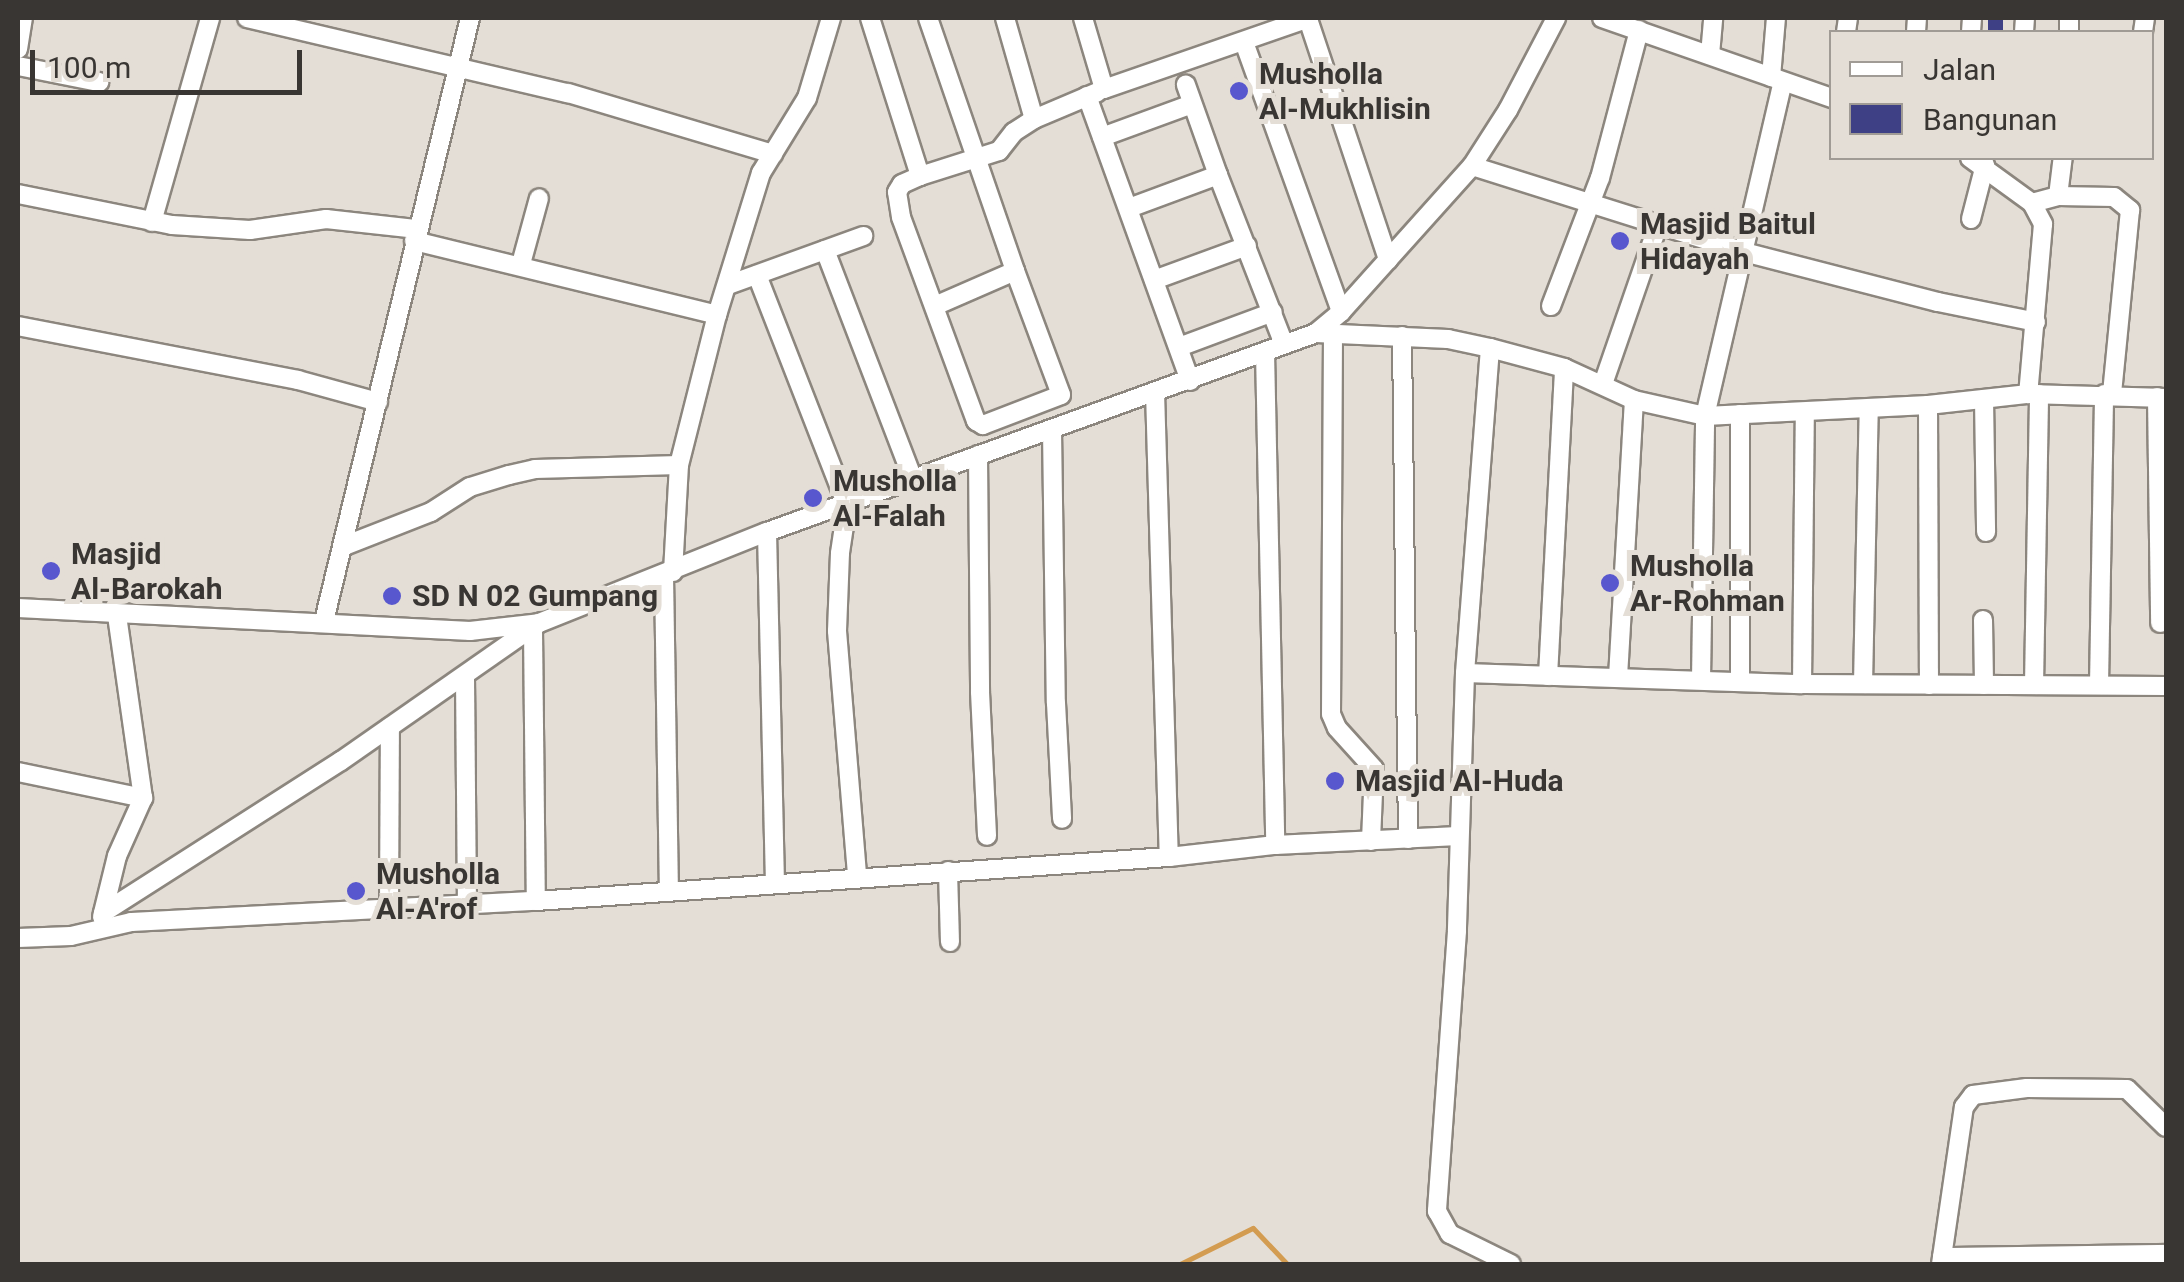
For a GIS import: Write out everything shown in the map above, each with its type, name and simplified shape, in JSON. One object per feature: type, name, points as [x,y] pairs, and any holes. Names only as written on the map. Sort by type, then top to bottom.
[{"type":"street","points":[[18,49],[24,18]]},
{"type":"street","points":[[152,222],[210,18]]},
{"type":"street","points":[[247,18],[568,93],[774,154]]},
{"type":"street","points":[[324,621],[470,18]]},
{"type":"street","points":[[669,891],[669,574],[679,465],[718,315],[761,174],[806,98],[830,18]]},
{"type":"street","points":[[870,18],[920,176]]},
{"type":"street","points":[[928,18],[974,158],[1061,390],[1056,399],[982,426],[976,421],[896,202],[902,184],[920,176],[974,158],[998,151],[1014,132],[1034,119],[1096,93],[1244,42],[1267,25],[1308,18],[1388,260]]},
{"type":"street","points":[[1005,18],[1034,119]]},
{"type":"street","points":[[1082,18],[1102,137],[1190,380]]},
{"type":"street","points":[[1371,842],[1374,769],[1332,714],[1325,333],[1472,166],[1508,110],[1556,18]]},
{"type":"street","points":[[1602,18],[1829,97]]},
{"type":"street","points":[[1710,56],[1713,18]]},
{"type":"street","points":[[1701,680],[1705,416],[1744,252],[1777,80],[1776,18]]},
{"type":"street","points":[[1551,306],[1590,204],[1639,30]]},
{"type":"street","points":[[1244,42],[1341,312]]},
{"type":"street","points":[[18,66],[99,82]]},
{"type":"street","points":[[1186,85],[1284,344]]},
{"type":"street","points":[[1102,137],[1192,104]]},
{"type":"street","points":[[2058,196],[2063,160]]},
{"type":"street","points":[[1978,161],[2032,203],[2045,239],[2036,322],[2034,394],[2034,685]]},
{"type":"street","points":[[1971,219],[1978,161]]},
{"type":"street","points":[[1472,166],[1744,252],[1938,302],[2036,322]]},
{"type":"street","points":[[1128,208],[1218,176]]},
{"type":"street","points":[[18,194],[152,222],[250,230],[340,219],[416,235],[718,315]]},
{"type":"street","points":[[2032,203],[2058,196],[2114,197],[2130,210],[2108,394],[2099,685]]},
{"type":"street","points":[[522,264],[538,198]]},
{"type":"street","points":[[1602,384],[1658,225]]},
{"type":"street","points":[[728,284],[863,236]]},
{"type":"street","points":[[1154,280],[1246,246]]},
{"type":"street","points":[[825,250],[912,479]]},
{"type":"street","points":[[935,306],[1015,271]]},
{"type":"street","points":[[757,276],[847,506],[840,553],[838,631],[857,876]]},
{"type":"street","points":[[1179,347],[1273,312]]},
{"type":"street","points":[[18,326],[298,380],[378,402]]},
{"type":"street","points":[[100,922],[465,678],[536,626],[766,532],[847,506],[1284,344],[1325,333],[1448,339],[1490,348],[1564,368],[1634,400],[1705,416],[1869,409],[2034,394],[2162,397],[2160,623]]},
{"type":"street","points":[[1402,336],[1408,839]]},
{"type":"street","points":[[1490,348],[1465,673],[1456,931],[1437,1212],[1450,1234],[1510,1264]]},
{"type":"street","points":[[1265,352],[1275,845]]},
{"type":"street","points":[[1548,676],[1564,368]]},
{"type":"street","points":[[1155,392],[1169,857]]},
{"type":"street","points":[[1984,399],[1986,532]]},
{"type":"street","points":[[1618,677],[1634,400]]},
{"type":"street","points":[[1928,405],[1929,685]]},
{"type":"street","points":[[1863,684],[1869,409]]},
{"type":"street","points":[[1025,412],[1043,432],[1062,819]]},
{"type":"street","points":[[1802,684],[1804,412]]},
{"type":"street","points":[[1740,414],[1740,682]]},
{"type":"street","points":[[978,456],[980,692],[988,836]]},
{"type":"street","points":[[344,546],[431,512],[470,487],[510,475],[535,470],[679,465]]},
{"type":"street","points":[[766,532],[775,884]]},
{"type":"street","points":[[18,608],[470,631],[536,626]]},
{"type":"street","points":[[100,922],[117,856],[142,798],[117,616]]},
{"type":"street","points":[[1983,620],[1984,685]]},
{"type":"street","points":[[536,626],[536,901]]},
{"type":"street","points":[[1465,673],[1802,684],[2166,686]]},
{"type":"street","points":[[465,678],[467,903]]},
{"type":"street","points":[[388,906],[390,727]]},
{"type":"street","points":[[18,772],[142,798]]},
{"type":"street","points":[[18,938],[100,922],[536,901],[1169,857],[1275,845],[1458,836]]},
{"type":"street","points":[[948,871],[950,942]]},
{"type":"street","points":[[2166,1126],[2127,1089],[2028,1088],[1973,1095],[1964,1107],[1941,1261],[2166,1254]]},
{"type":"building","points":[[1988,19],[2003,19],[2003,30],[1988,30]]},
{"type":"waterway","points":[[1180,1264],[1253,1228],[1287,1264]]},
{"type":"place","name":"Musholla Al-Mukhlisin","points":[[1239,91]]},
{"type":"place","name":"Masjid Baitul Hidayah","points":[[1620,241]]},
{"type":"place","name":"Musholla Al-Falah","points":[[813,498]]},
{"type":"place","name":"Masjid Al-Barokah","points":[[51,571]]},
{"type":"place","name":"Musholla Ar-Rohman","points":[[1610,583]]},
{"type":"place","name":"SD N 02 Gumpang","points":[[392,596]]},
{"type":"place","name":"Masjid Al-Huda","points":[[1335,781]]},
{"type":"place","name":"Musholla Al-A'rof","points":[[356,891]]}]
